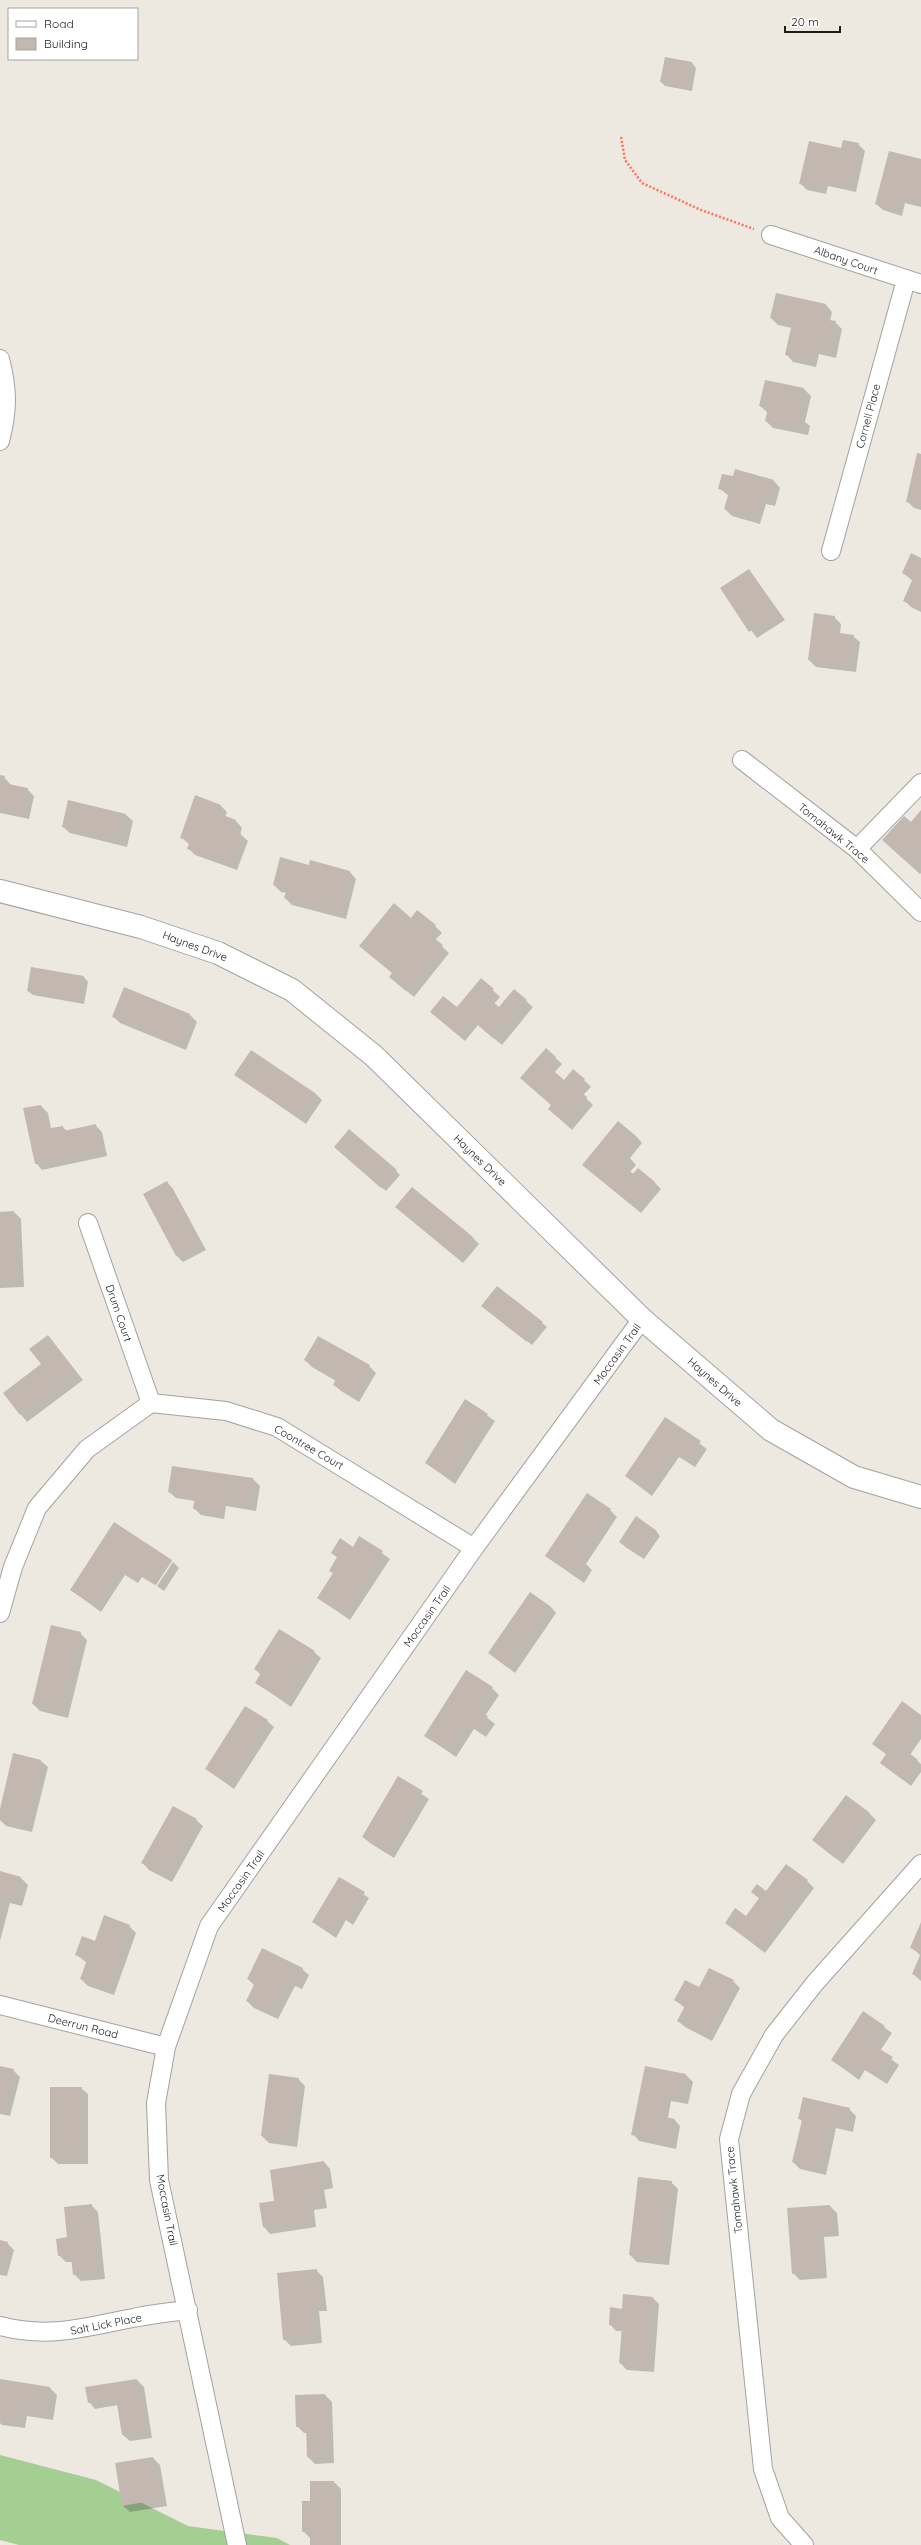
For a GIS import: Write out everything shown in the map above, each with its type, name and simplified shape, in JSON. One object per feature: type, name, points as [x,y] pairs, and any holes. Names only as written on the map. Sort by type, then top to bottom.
[{"type":"street","name":"Albany Court","points":[[772,235],[913,282]]},
{"type":"street","name":"Cornell Place","points":[[831,551],[913,282]]},
{"type":"street","points":[[0,359],[7,385],[5,423],[0,441]]},
{"type":"street","name":"Tomahawk Trace","points":[[742,760],[857,849],[921,912]]},
{"type":"street","points":[[857,849],[921,783]]},
{"type":"street","name":"Haynes Drive","points":[[0,891],[141,927],[218,952],[292,990],[374,1056],[642,1320],[771,1430],[854,1477],[921,1497]]},
{"type":"street","name":"Drum Court","points":[[88,1223],[151,1403]]},
{"type":"street","name":"Moccasin Trail","points":[[237,2545],[159,2180],[156,2103],[166,2047],[209,1926],[474,1548],[642,1320]]},
{"type":"street","points":[[0,1613],[13,1567],[37,1508],[87,1449],[151,1403]]},
{"type":"street","name":"Coontree Court","points":[[151,1403],[226,1411],[277,1427],[474,1548]]},
{"type":"street","name":"Tomahawk Trace","points":[[804,2545],[780,2518],[763,2469],[729,2139],[741,2094],[774,2035],[815,1983],[921,1864]]},
{"type":"street","name":"Deerrun Road","points":[[0,2005],[166,2047]]},
{"type":"street","name":"Salt Lick Place","points":[[0,2326],[36,2332],[71,2331],[134,2318],[188,2310]]},
{"type":"path","points":[[621,137],[625,160],[642,183],[701,210],[772,235]]},
{"type":"green space","points":[[0,2455],[96,2480],[188,2526],[277,2538],[290,2545],[19,2545],[0,2540]]},
{"type":"building","points":[[665,57],[692,62],[687,87],[660,82]]},
{"type":"building","points":[[843,140],[859,143],[849,186],[821,180],[820,188],[799,184],[809,141],[841,148]]},
{"type":"building","points":[[889,151],[921,159],[921,203],[899,197],[895,210],[875,204]]},
{"type":"building","points":[[776,293],[826,304],[823,319],[836,321],[829,351],[812,348],[809,360],[785,355],[792,323],[770,318]]},
{"type":"building","points":[[765,380],[804,388],[798,417],[803,418],[801,429],[765,421],[768,408],[759,406]]},
{"type":"building","points":[[917,453],[921,454],[921,505],[906,502]]},
{"type":"building","points":[[735,469],[774,480],[769,500],[759,497],[754,517],[724,509],[729,492],[718,489],[722,474],[733,476]]},
{"type":"building","points":[[911,553],[921,558],[921,609],[903,601],[913,578],[902,573]]},
{"type":"building","points":[[749,569],[779,613],[749,632],[720,588]]},
{"type":"building","points":[[814,613],[835,616],[832,632],[854,635],[850,666],[808,660]]},
{"type":"building","points":[[0,775],[5,776],[3,783],[28,788],[22,813],[0,808]]},
{"type":"building","points":[[195,795],[221,805],[218,813],[236,820],[233,830],[241,833],[230,864],[187,849],[190,841],[180,838]]},
{"type":"building","points":[[68,800],[126,814],[120,840],[62,827]]},
{"type":"building","points":[[921,810],[921,858],[913,867],[882,840],[904,816],[911,822]]},
{"type":"building","points":[[280,857],[309,865],[310,860],[350,871],[339,913],[284,898],[287,889],[273,885]]},
{"type":"building","points":[[394,903],[411,918],[417,910],[436,925],[429,934],[443,945],[406,991],[389,977],[392,973],[359,946]]},
{"type":"building","points":[[31,967],[84,976],[80,1000],[27,991]]},
{"type":"building","points":[[481,978],[494,989],[487,997],[499,1007],[514,989],[527,1000],[494,1039],[471,1019],[458,1035],[430,1012],[443,996],[457,1007]]},
{"type":"building","points":[[124,987],[190,1014],[179,1044],[112,1017]]},
{"type":"building","points":[[546,1048],[556,1057],[548,1066],[564,1080],[573,1069],[585,1079],[577,1089],[587,1097],[565,1123],[548,1109],[551,1105],[520,1078]]},
{"type":"building","points":[[251,1050],[315,1093],[299,1118],[234,1075]]},
{"type":"building","points":[[41,1105],[46,1129],[63,1126],[64,1131],[96,1124],[101,1150],[35,1164],[23,1108]]},
{"type":"building","points":[[618,1121],[636,1136],[623,1152],[630,1157],[623,1166],[633,1174],[638,1168],[655,1182],[634,1207],[582,1165]]},
{"type":"building","points":[[349,1129],[397,1170],[381,1188],[334,1147]]},
{"type":"building","points":[[167,1181],[200,1243],[176,1256],[143,1194]]},
{"type":"building","points":[[412,1187],[473,1237],[456,1257],[395,1207]]},
{"type":"building","points":[[14,1211],[18,1280],[0,1281],[0,1212]]},
{"type":"building","points":[[497,1286],[543,1322],[527,1342],[481,1306]]},
{"type":"building","points":[[48,1335],[77,1373],[20,1415],[3,1393],[41,1364],[29,1349]]},
{"type":"building","points":[[318,1336],[370,1365],[352,1396],[333,1385],[336,1379],[304,1360]]},
{"type":"building","points":[[465,1399],[488,1414],[448,1478],[425,1463]]},
{"type":"building","points":[[665,1417],[701,1441],[687,1461],[672,1451],[645,1490],[625,1476]]},
{"type":"building","points":[[172,1466],[253,1478],[249,1504],[220,1500],[218,1512],[193,1509],[195,1496],[168,1492]]},
{"type":"building","points":[[587,1493],[611,1509],[579,1557],[586,1563],[576,1577],[545,1556]]},
{"type":"building","points":[[636,1516],[657,1531],[639,1556],[619,1542]]},
{"type":"building","points":[[114,1522],[172,1560],[156,1585],[135,1571],[131,1577],[118,1569],[94,1606],[70,1590]]},
{"type":"building","points":[[359,1536],[383,1551],[342,1614],[317,1598],[333,1573],[329,1571],[337,1557],[331,1553],[340,1538],[353,1547]]},
{"type":"building","points":[[530,1592],[550,1606],[507,1667],[488,1653]]},
{"type":"building","points":[[51,1625],[81,1632],[61,1712],[32,1704]]},
{"type":"building","points":[[279,1629],[315,1651],[284,1701],[255,1683],[261,1673],[254,1669]]},
{"type":"building","points":[[466,1670],[493,1687],[478,1710],[488,1716],[479,1731],[467,1723],[448,1751],[424,1736]]},
{"type":"building","points":[[902,1701],[921,1715],[921,1723],[903,1748],[918,1760],[903,1780],[880,1763],[886,1754],[872,1744]]},
{"type":"building","points":[[245,1706],[268,1720],[227,1783],[205,1769]]},
{"type":"building","points":[[13,1753],[41,1760],[26,1826],[0,1820],[0,1809]]},
{"type":"building","points":[[398,1776],[423,1791],[387,1852],[362,1837]]},
{"type":"building","points":[[846,1795],[870,1813],[835,1858],[812,1840]]},
{"type":"building","points":[[173,1806],[197,1819],[165,1876],[141,1863]]},
{"type":"building","points":[[786,1864],[808,1880],[758,1947],[725,1923],[735,1908],[746,1916],[759,1898],[751,1892],[757,1884],[766,1891]]},
{"type":"building","points":[[0,1871],[21,1877],[15,1900],[3,1897],[0,1908]]},
{"type":"building","points":[[339,1877],[365,1892],[348,1921],[341,1917],[331,1934],[312,1922]]},
{"type":"building","points":[[104,1915],[130,1925],[107,1989],[80,1979],[87,1960],[75,1955],[82,1936],[95,1941]]},
{"type":"building","points":[[921,1922],[921,1953],[910,1948]]},
{"type":"building","points":[[262,1948],[303,1968],[295,1983],[288,1979],[271,2013],[246,2001],[255,1983],[247,1979]]},
{"type":"building","points":[[921,1953],[921,1978],[912,1974]]},
{"type":"building","points":[[709,1968],[734,1980],[705,2035],[677,2021],[685,2006],[674,2000],[685,1980],[699,1987]]},
{"type":"building","points":[[863,2011],[885,2026],[873,2045],[893,2057],[880,2078],[858,2064],[852,2074],[831,2060]]},
{"type":"building","points":[[0,2066],[14,2069],[4,2110],[0,2109]]},
{"type":"building","points":[[645,2066],[686,2074],[682,2098],[665,2095],[661,2116],[674,2119],[669,2142],[631,2135]]},
{"type":"building","points":[[269,2074],[299,2078],[290,2140],[261,2136]]},
{"type":"building","points":[[50,2087],[82,2087],[82,2158],[50,2158]]},
{"type":"building","points":[[803,2097],[850,2108],[846,2126],[830,2122],[819,2168],[792,2162],[802,2120],[798,2119]]},
{"type":"building","points":[[324,2161],[327,2182],[318,2183],[321,2202],[307,2204],[310,2220],[263,2227],[259,2203],[274,2201],[270,2170]]},
{"type":"building","points":[[638,2177],[672,2181],[662,2259],[629,2255]]},
{"type":"building","points":[[92,2204],[98,2273],[73,2275],[71,2255],[58,2256],[56,2239],[67,2237],[64,2207]]},
{"type":"building","points":[[830,2205],[832,2230],[818,2230],[821,2272],[792,2274],[787,2208]]},
{"type":"building","points":[[0,2240],[8,2242],[0,2269]]},
{"type":"building","points":[[317,2269],[320,2304],[312,2305],[316,2336],[283,2340],[277,2273]]},
{"type":"building","points":[[623,2294],[653,2297],[647,2366],[619,2363],[622,2326],[609,2325],[610,2307],[622,2309]]},
{"type":"building","points":[[0,2379],[50,2387],[46,2414],[20,2410],[18,2422],[0,2419]]},
{"type":"building","points":[[137,2379],[146,2431],[122,2435],[116,2398],[88,2403],[85,2387]]},
{"type":"building","points":[[325,2394],[327,2457],[307,2457],[306,2426],[296,2427],[295,2395]]},
{"type":"building","points":[[153,2457],[161,2499],[122,2506],[115,2463]]},
{"type":"building","points":[[310,2481],[334,2481],[335,2545],[310,2545],[310,2531],[302,2532],[302,2501],[310,2501]]}]
